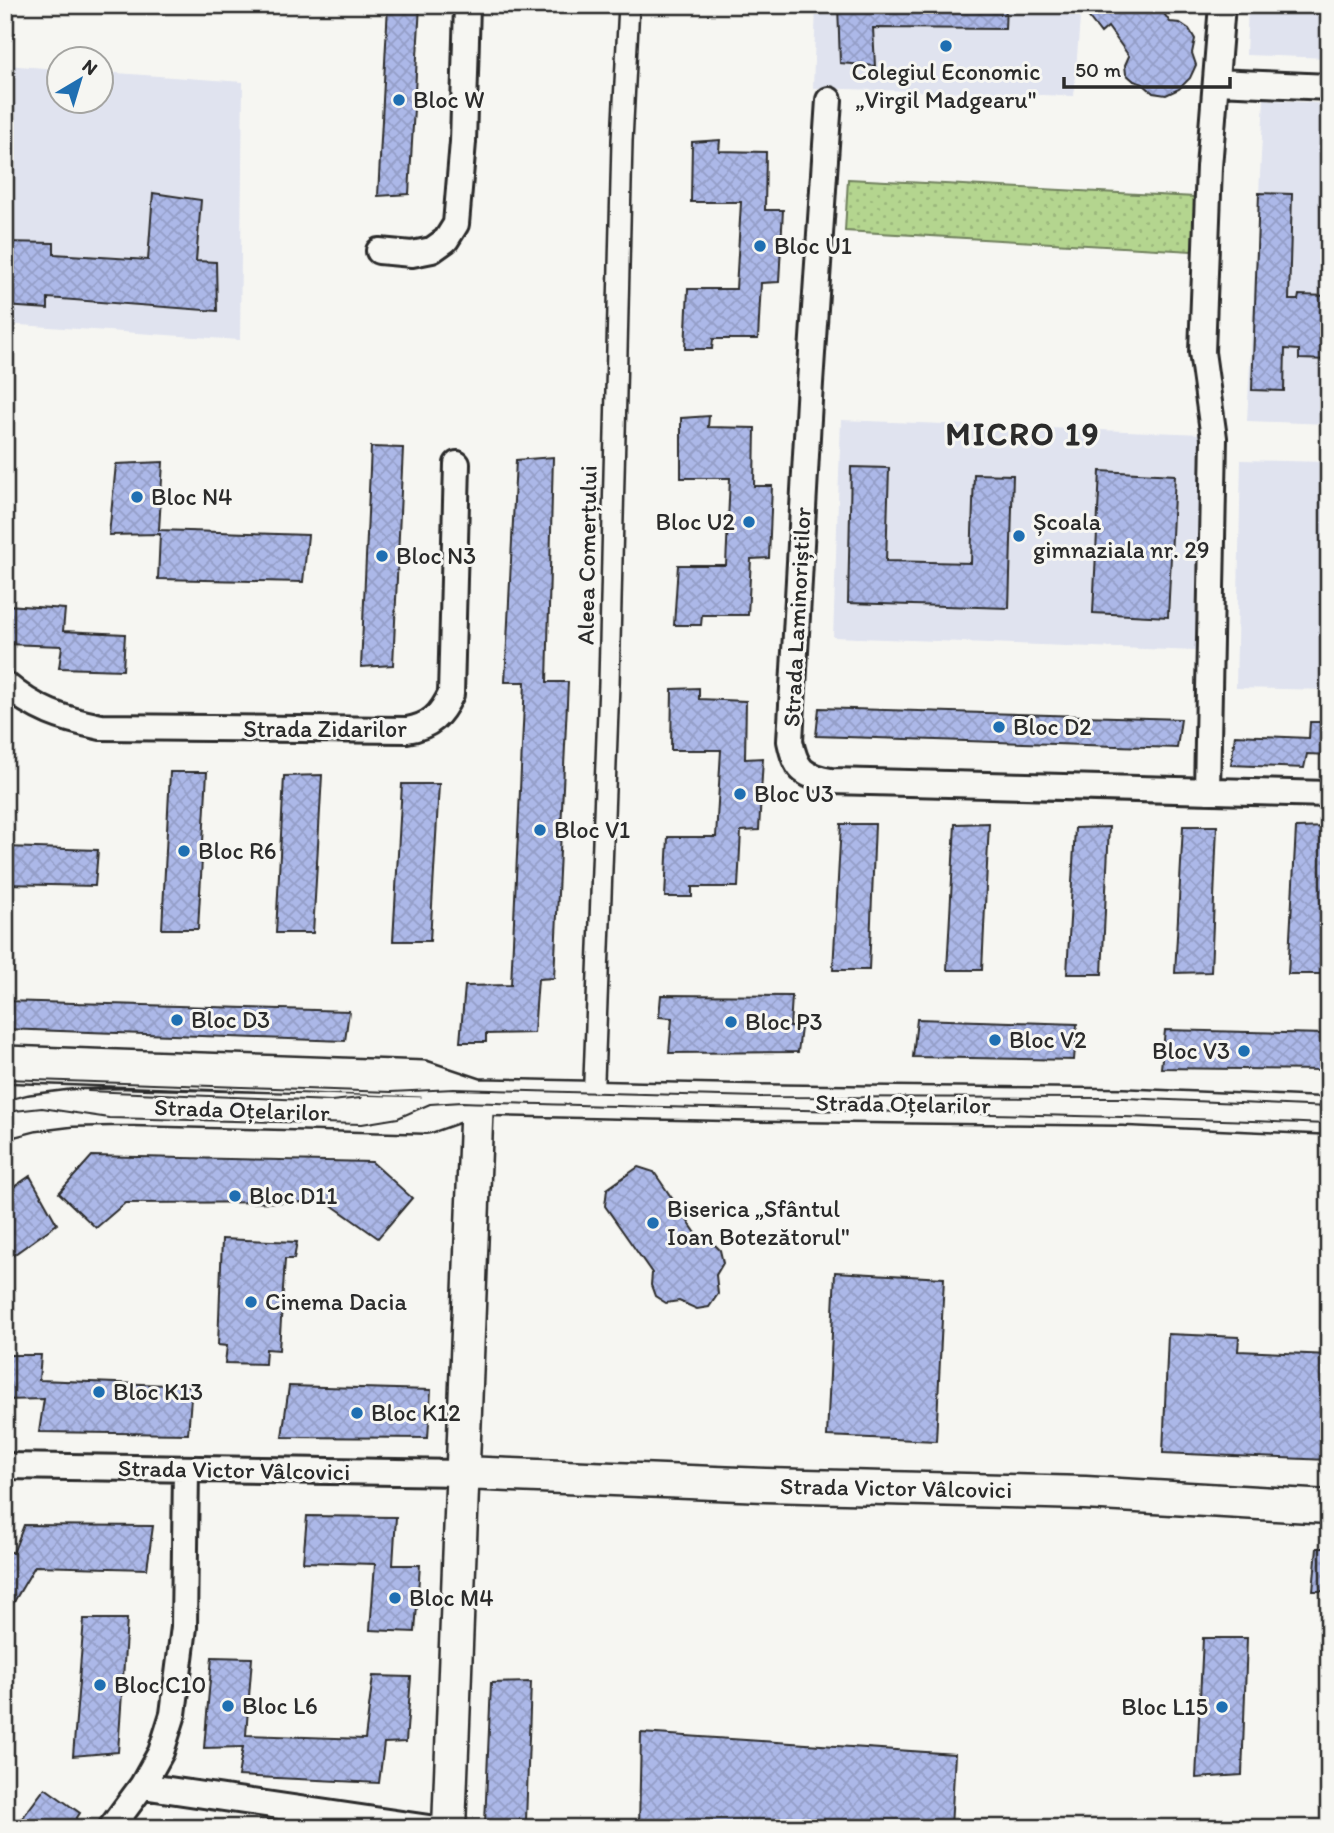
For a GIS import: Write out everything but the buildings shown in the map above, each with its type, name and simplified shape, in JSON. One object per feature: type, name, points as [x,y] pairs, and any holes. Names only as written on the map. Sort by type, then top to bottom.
[{"type":"main road","name":"Strada Oțelarilor","points":[[5,1064],[423,1079],[477,1097],[593,1103],[1112,1107],[1329,1116]]},
{"type":"main road","name":"Strada Oțelarilor","points":[[5,1120],[32,1113],[72,1108],[125,1107],[426,1115],[477,1097]]},
{"type":"street","points":[[379,251],[412,254],[432,250],[446,240],[456,224],[463,142],[467,5]]},
{"type":"street","name":"Aleea Comerțului","points":[[593,1103],[609,673],[622,154],[629,5]]},
{"type":"street","points":[[1207,791],[1214,438],[1202,352],[1203,288],[1209,167],[1222,5]]},
{"type":"street","points":[[1216,82],[1329,87]]},
{"type":"street","name":"Strada Laminoriștilor","points":[[829,100],[790,741],[793,756],[802,771],[814,778],[831,781],[1329,794]]},
{"type":"street","name":"Strada Zidarilor","points":[[5,684],[25,701],[63,719],[101,727],[420,728],[443,711],[451,694],[457,464]]},
{"type":"street","points":[[449,1828],[477,1097]]},
{"type":"street","name":"Strada Victor Vâlcovici","points":[[5,1466],[463,1473],[765,1485],[1085,1493],[1329,1507]]},
{"type":"street","points":[[111,1828],[142,1786],[161,1752],[173,1714],[184,1627],[186,1469]]},
{"type":"street","points":[[142,1786],[429,1828]]},
{"type":"shaded area","name":"Colegiul Economic „Virgil Madgearu\"","points":[[816,5],[1081,5],[1074,96],[813,88]]},
{"type":"shaded area","points":[[1248,5],[1329,5],[1329,58],[1246,55]]},
{"type":"shaded area","points":[[5,65],[46,68],[46,116],[116,116],[116,73],[243,82],[240,340],[5,324]]},
{"type":"shaded area","points":[[1264,99],[1329,104],[1329,424],[1247,421]]},
{"type":"shaded area","name":"Școala gimnaziala nr. 29","points":[[841,420],[1204,434],[1197,651],[833,637]]},
{"type":"shaded area","points":[[1241,460],[1329,462],[1329,690],[1236,688]]},
{"type":"green space","points":[[848,179],[1195,197],[1192,251],[845,231]]},
{"type":"tram line","points":[[5,1079],[391,1092],[454,1089],[760,1097],[1124,1098],[1329,1107]]},
{"type":"tram line","points":[[88,1091],[331,1101],[361,1098]]},
{"type":"tram line","points":[[5,1112],[42,1108],[109,1118],[362,1124],[398,1118],[430,1104],[462,1102],[1329,1124]]},
{"type":"place","name":"Colegiul Economic „Virgil Madgearu\"","points":[[946,46]]},
{"type":"place","name":"Bloc W","points":[[399,100]]},
{"type":"place","name":"Bloc U1","points":[[760,246]]},
{"type":"place","name":"Bloc N4","points":[[137,497]]},
{"type":"place","name":"Bloc U2","points":[[749,522]]},
{"type":"place","name":"Școala gimnaziala nr. 29","points":[[1019,536]]},
{"type":"place","name":"Bloc N3","points":[[382,556]]},
{"type":"place","name":"Bloc D2","points":[[999,727]]},
{"type":"place","name":"Bloc U3","points":[[740,794]]},
{"type":"place","name":"Bloc V1","points":[[540,830]]},
{"type":"place","name":"Bloc R6","points":[[184,851]]},
{"type":"place","name":"Bloc D3","points":[[177,1020]]},
{"type":"place","name":"Bloc P3","points":[[731,1022]]},
{"type":"place","name":"Bloc V2","points":[[995,1040]]},
{"type":"place","name":"Bloc V3","points":[[1244,1051]]},
{"type":"place","name":"Bloc D11","points":[[235,1196]]},
{"type":"place","name":"Biserica „Sfântul Ioan Botezătorul\"","points":[[653,1223]]},
{"type":"place","name":"Cinema Dacia","points":[[251,1302]]},
{"type":"place","name":"Bloc K13","points":[[99,1392]]},
{"type":"place","name":"Bloc K12","points":[[357,1413]]},
{"type":"place","name":"Bloc M4","points":[[395,1598]]},
{"type":"place","name":"Bloc C10","points":[[100,1685]]},
{"type":"place","name":"Bloc L6","points":[[228,1706]]},
{"type":"place","name":"Bloc L15","points":[[1222,1707]]},
{"type":"district","name":"MICRO 19","points":[[1023,434]]}]
